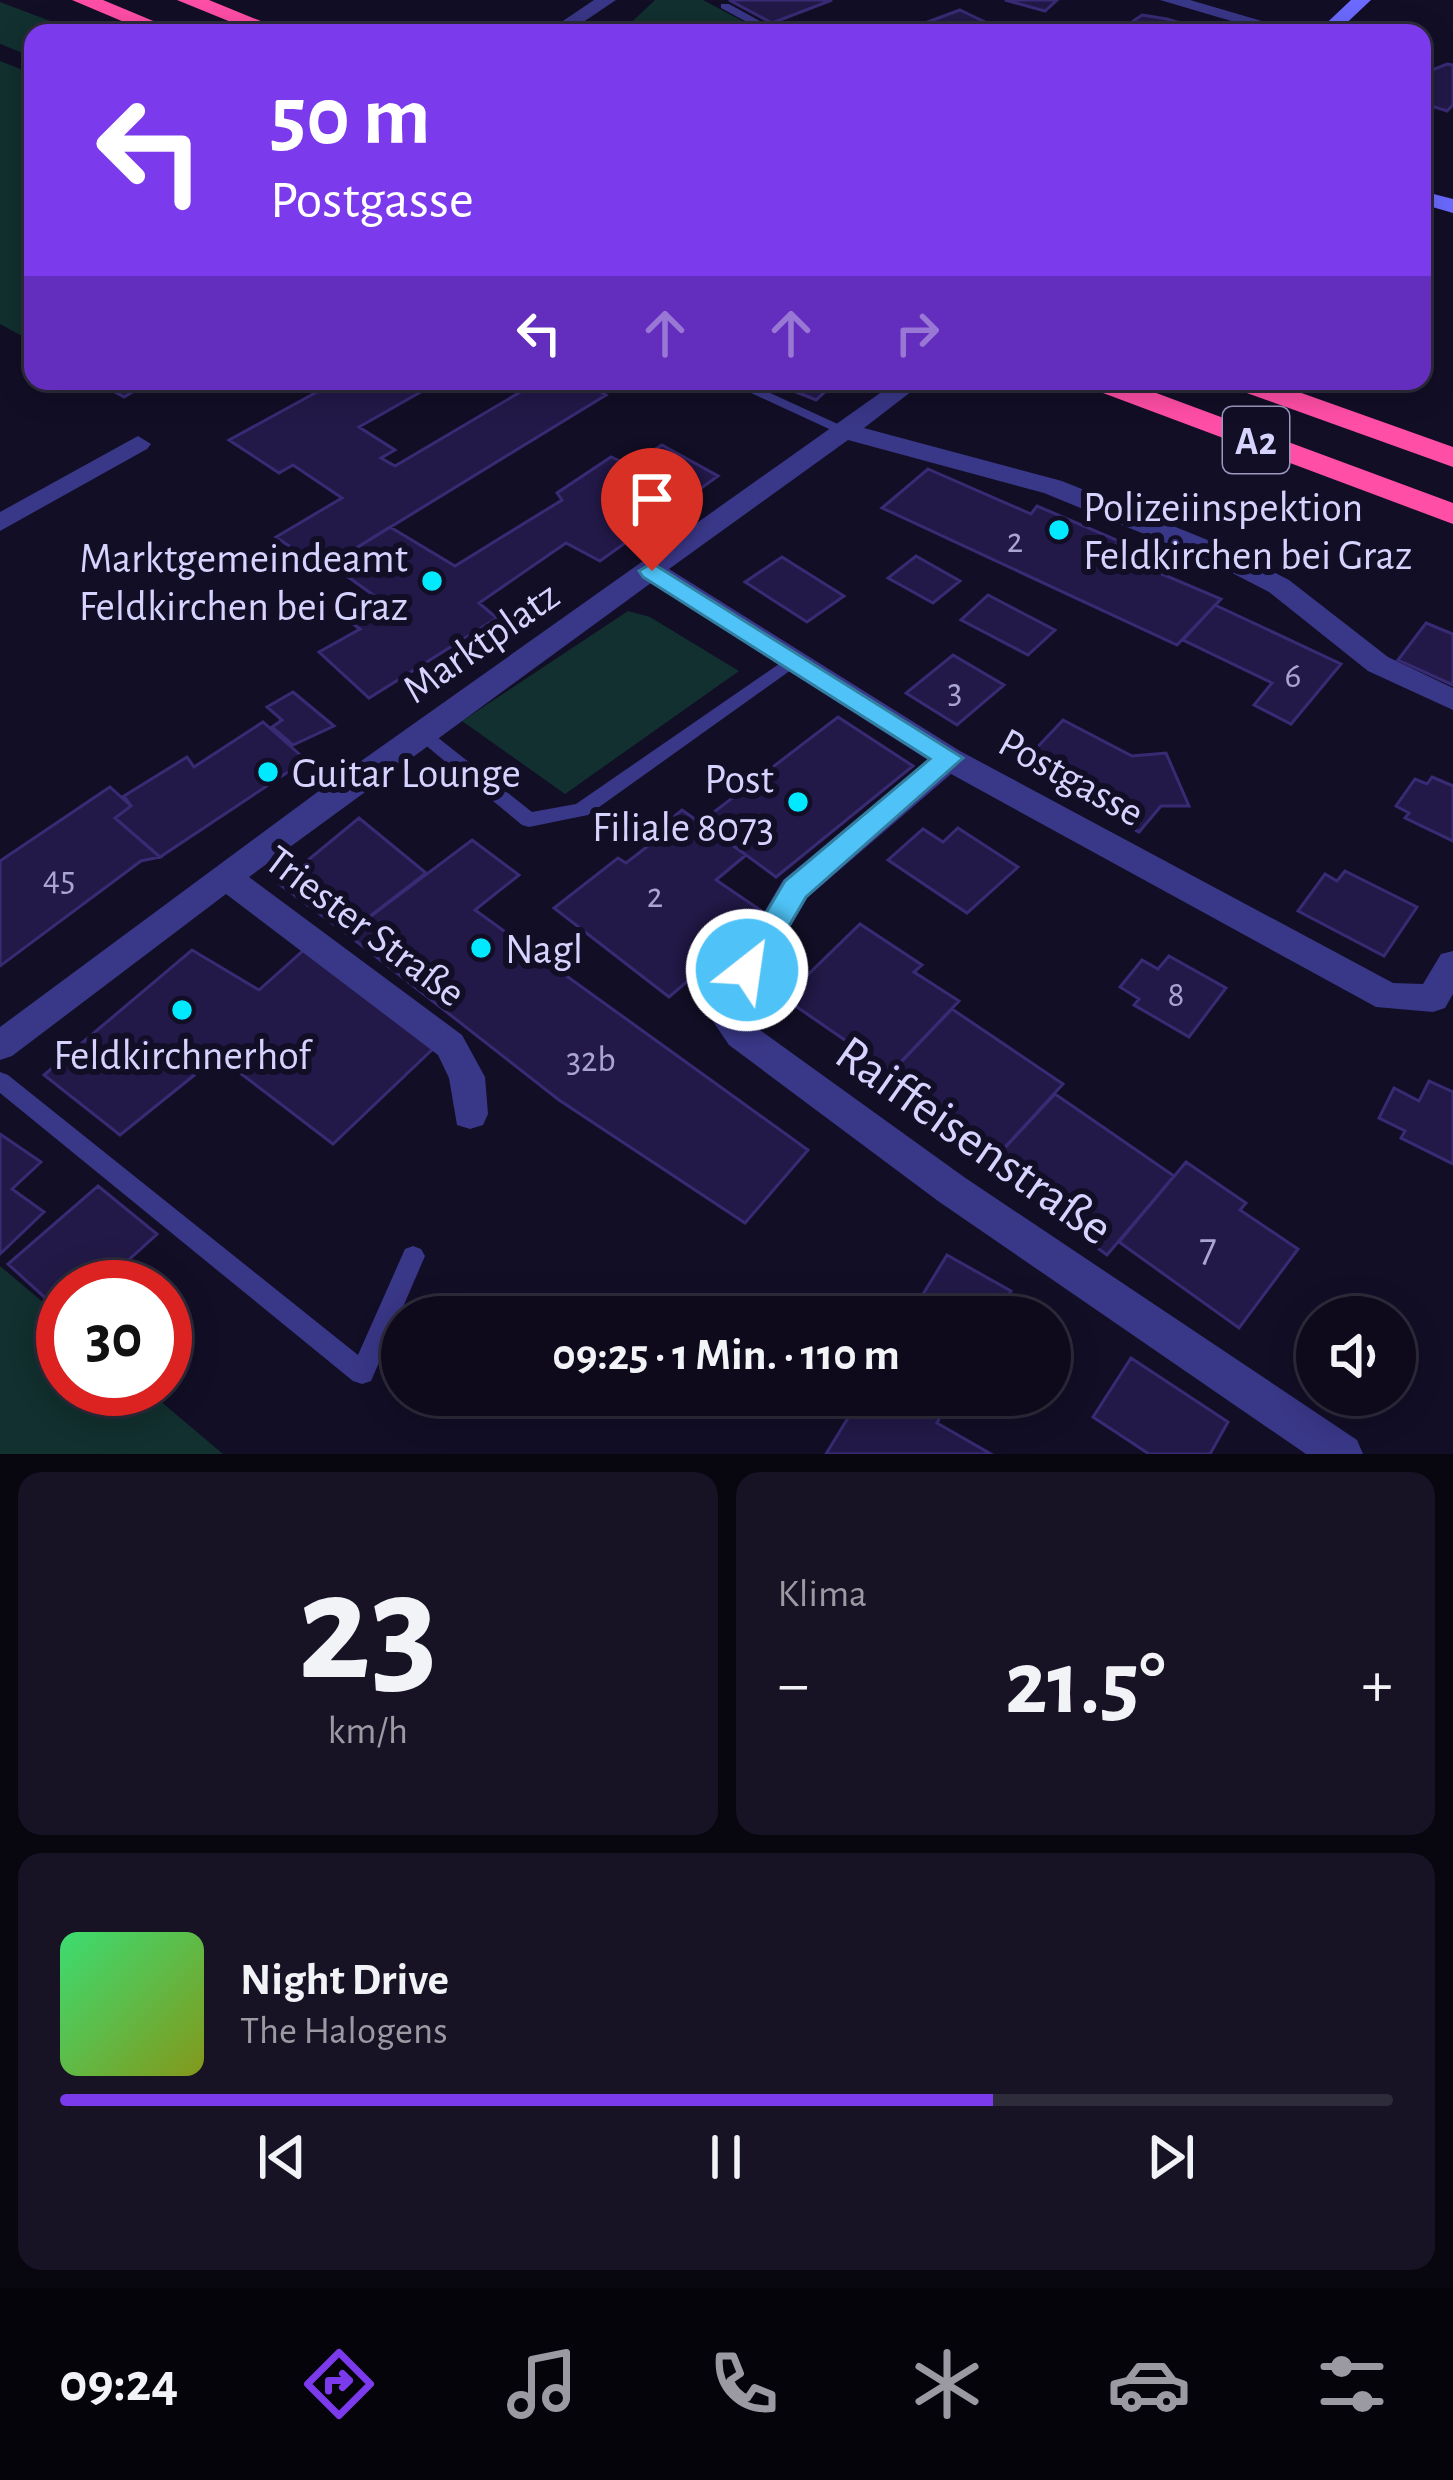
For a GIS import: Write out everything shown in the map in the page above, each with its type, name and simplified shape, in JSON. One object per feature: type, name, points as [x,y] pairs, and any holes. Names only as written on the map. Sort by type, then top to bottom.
[{"type":"highway","points":[[83,0],[147,24]]},
{"type":"highway","points":[[188,0],[255,24]]},
{"type":"highway","name":"A2","points":[[1121,390],[1453,514]]},
{"type":"highway","name":"A2","points":[[1265,390],[1453,458]]},
{"type":"main road","points":[[1335,24],[1362,0]]},
{"type":"street","points":[[568,24],[607,0]]},
{"type":"street","points":[[1168,0],[1260,24]]},
{"type":"street","points":[[652,571],[902,390]]},
{"type":"street","points":[[845,431],[945,462],[1053,487],[1216,553],[1279,586],[1378,664],[1453,700]]},
{"type":"street","points":[[0,523],[138,444]]},
{"type":"street","name":"Postgasse","points":[[652,571],[949,758],[1388,997],[1432,998],[1453,964]]},
{"type":"street","name":"Marktplatz","points":[[356,780],[652,571]]},
{"type":"street","name":"Raiffeisenstraße","points":[[949,758],[795,889],[723,1011],[741,1035],[951,1189],[1342,1454]]},
{"type":"street","name":"Triester Straße","points":[[0,1046],[356,780]]},
{"type":"street","name":"Triester Straße","points":[[226,877],[450,1045],[467,1077],[470,1114]]},
{"type":"lane","points":[[725,6],[759,24]]},
{"type":"lane","points":[[752,390],[845,431]]},
{"type":"lane","points":[[421,734],[529,820],[552,820],[581,810],[792,661]]},
{"type":"lane","points":[[0,1081],[362,1372],[413,1256]]},
{"type":"green space","points":[[655,0],[703,0],[748,24],[630,24]]},
{"type":"green space","points":[[0,2],[58,24],[24,24],[24,53],[0,44]]},
{"type":"green space","points":[[0,61],[24,70],[24,335],[0,324]]},
{"type":"green space","points":[[628,611],[650,617],[739,671],[565,794],[462,721]]},
{"type":"green space","points":[[0,1266],[36,1296],[36,1416],[178,1416],[223,1454],[0,1454]]},
{"type":"building","points":[[729,0],[832,0],[772,23]]},
{"type":"building","points":[[1005,0],[1057,0],[1045,11]]},
{"type":"building","points":[[960,10],[989,24],[922,24]]},
{"type":"building","points":[[1142,15],[1183,24],[1139,24],[1132,22]]},
{"type":"building","points":[[1453,65],[1453,105],[1447,111],[1431,106],[1431,70]]},
{"type":"building","points":[[321,390],[424,390],[359,427],[395,450],[381,458],[395,466],[524,390],[597,390],[606,395],[322,569],[276,537],[342,498],[293,465],[279,473],[229,440]]},
{"type":"building","points":[[791,390],[827,390],[816,400]]},
{"type":"building","name":"Marktgemeindeamt Feldkirchen bei Graz","points":[[662,445],[718,476],[600,561],[566,543],[479,603],[497,618],[369,698],[319,652],[360,629],[346,619],[376,597],[330,564],[390,527],[455,566],[562,500],[557,493],[611,457],[629,465]]},
{"type":"building","points":[[928,469],[1031,514],[1037,506],[1119,541],[1110,552],[1221,599],[1177,645],[882,508]]},
{"type":"building","points":[[916,556],[960,581],[933,603],[888,578]]},
{"type":"building","points":[[782,557],[844,596],[807,622],[745,582]]},
{"type":"building","points":[[988,595],[1055,630],[1028,655],[961,620]]},
{"type":"building","points":[[1215,605],[1341,664],[1291,724],[1254,705],[1272,683],[1183,640]]},
{"type":"building","points":[[1426,623],[1453,634],[1453,685],[1398,660]]},
{"type":"building","points":[[953,655],[1004,685],[957,725],[906,693]]},
{"type":"building","points":[[293,692],[334,726],[293,745],[272,727],[282,720],[267,707]]},
{"type":"building","points":[[838,717],[913,766],[776,877],[701,822]]},
{"type":"building","points":[[1063,720],[1132,756],[1166,753],[1189,806],[1161,806],[1139,832],[1076,798],[1086,787],[1028,757]]},
{"type":"building","points":[[263,722],[306,760],[160,857],[115,818],[131,806],[124,796],[187,757],[194,767]]},
{"type":"building","points":[[1432,777],[1453,786],[1453,841],[1405,818],[1409,813],[1396,806],[1415,779],[1427,784]]},
{"type":"building","points":[[110,787],[131,806],[115,818],[160,857],[141,861],[0,966],[0,861]]},
{"type":"building","points":[[682,810],[746,855],[716,880],[766,914],[669,997],[554,908],[618,858],[626,863],[648,846],[642,842]]},
{"type":"building","points":[[359,818],[426,873],[347,934],[279,884]]},
{"type":"building","points":[[958,828],[1018,867],[967,913],[888,860],[923,829],[943,842]]},
{"type":"building","points":[[472,840],[519,875],[475,910],[808,1150],[745,1223],[559,1100],[347,934]]},
{"type":"building","points":[[1345,871],[1417,907],[1384,956],[1298,911],[1325,874],[1337,881]]},
{"type":"building","points":[[860,924],[922,965],[914,972],[959,1001],[891,1072],[784,998]]},
{"type":"building","points":[[305,949],[436,1046],[333,1144],[218,1056],[120,1135],[44,1075],[192,950],[259,990]]},
{"type":"building","points":[[1169,956],[1226,988],[1189,1037],[1134,1005],[1139,999],[1120,987],[1142,960],[1158,969]]},
{"type":"building","points":[[952,1009],[1063,1084],[995,1158],[884,1080]]},
{"type":"building","points":[[1429,1081],[1453,1092],[1453,1164],[1401,1138],[1405,1131],[1379,1118],[1394,1088],[1419,1101]]},
{"type":"building","points":[[1055,1094],[1174,1176],[1107,1255],[987,1167]]},
{"type":"building","points":[[0,1134],[41,1162],[12,1189],[44,1212],[0,1254]]},
{"type":"building","points":[[1186,1162],[1246,1203],[1240,1210],[1298,1249],[1239,1328],[1119,1242]]},
{"type":"building","points":[[98,1186],[157,1234],[129,1260],[36,1260],[36,1289],[8,1264]]},
{"type":"building","points":[[947,1255],[1011,1291],[1008,1296],[922,1296]]},
{"type":"building","points":[[1131,1358],[1228,1422],[1210,1454],[1149,1454],[1093,1417]]},
{"type":"building","points":[[849,1416],[941,1416],[937,1423],[991,1454],[826,1454]]},
{"type":"place","name":"Polizeiinspektion Feldkirchen bei Graz","points":[[1059,530]]},
{"type":"place","name":"Marktgemeindeamt Feldkirchen bei Graz","points":[[432,581]]},
{"type":"place","name":"Guitar Lounge","points":[[268,772]]},
{"type":"place","name":"Post Filiale 8073","points":[[798,802]]},
{"type":"place","name":"Nagl","points":[[481,948]]},
{"type":"place","name":"Feldkirchnerhof","points":[[182,1010]]},
{"type":"route","points":[[652,571],[949,758],[795,889],[747,970]]}]
